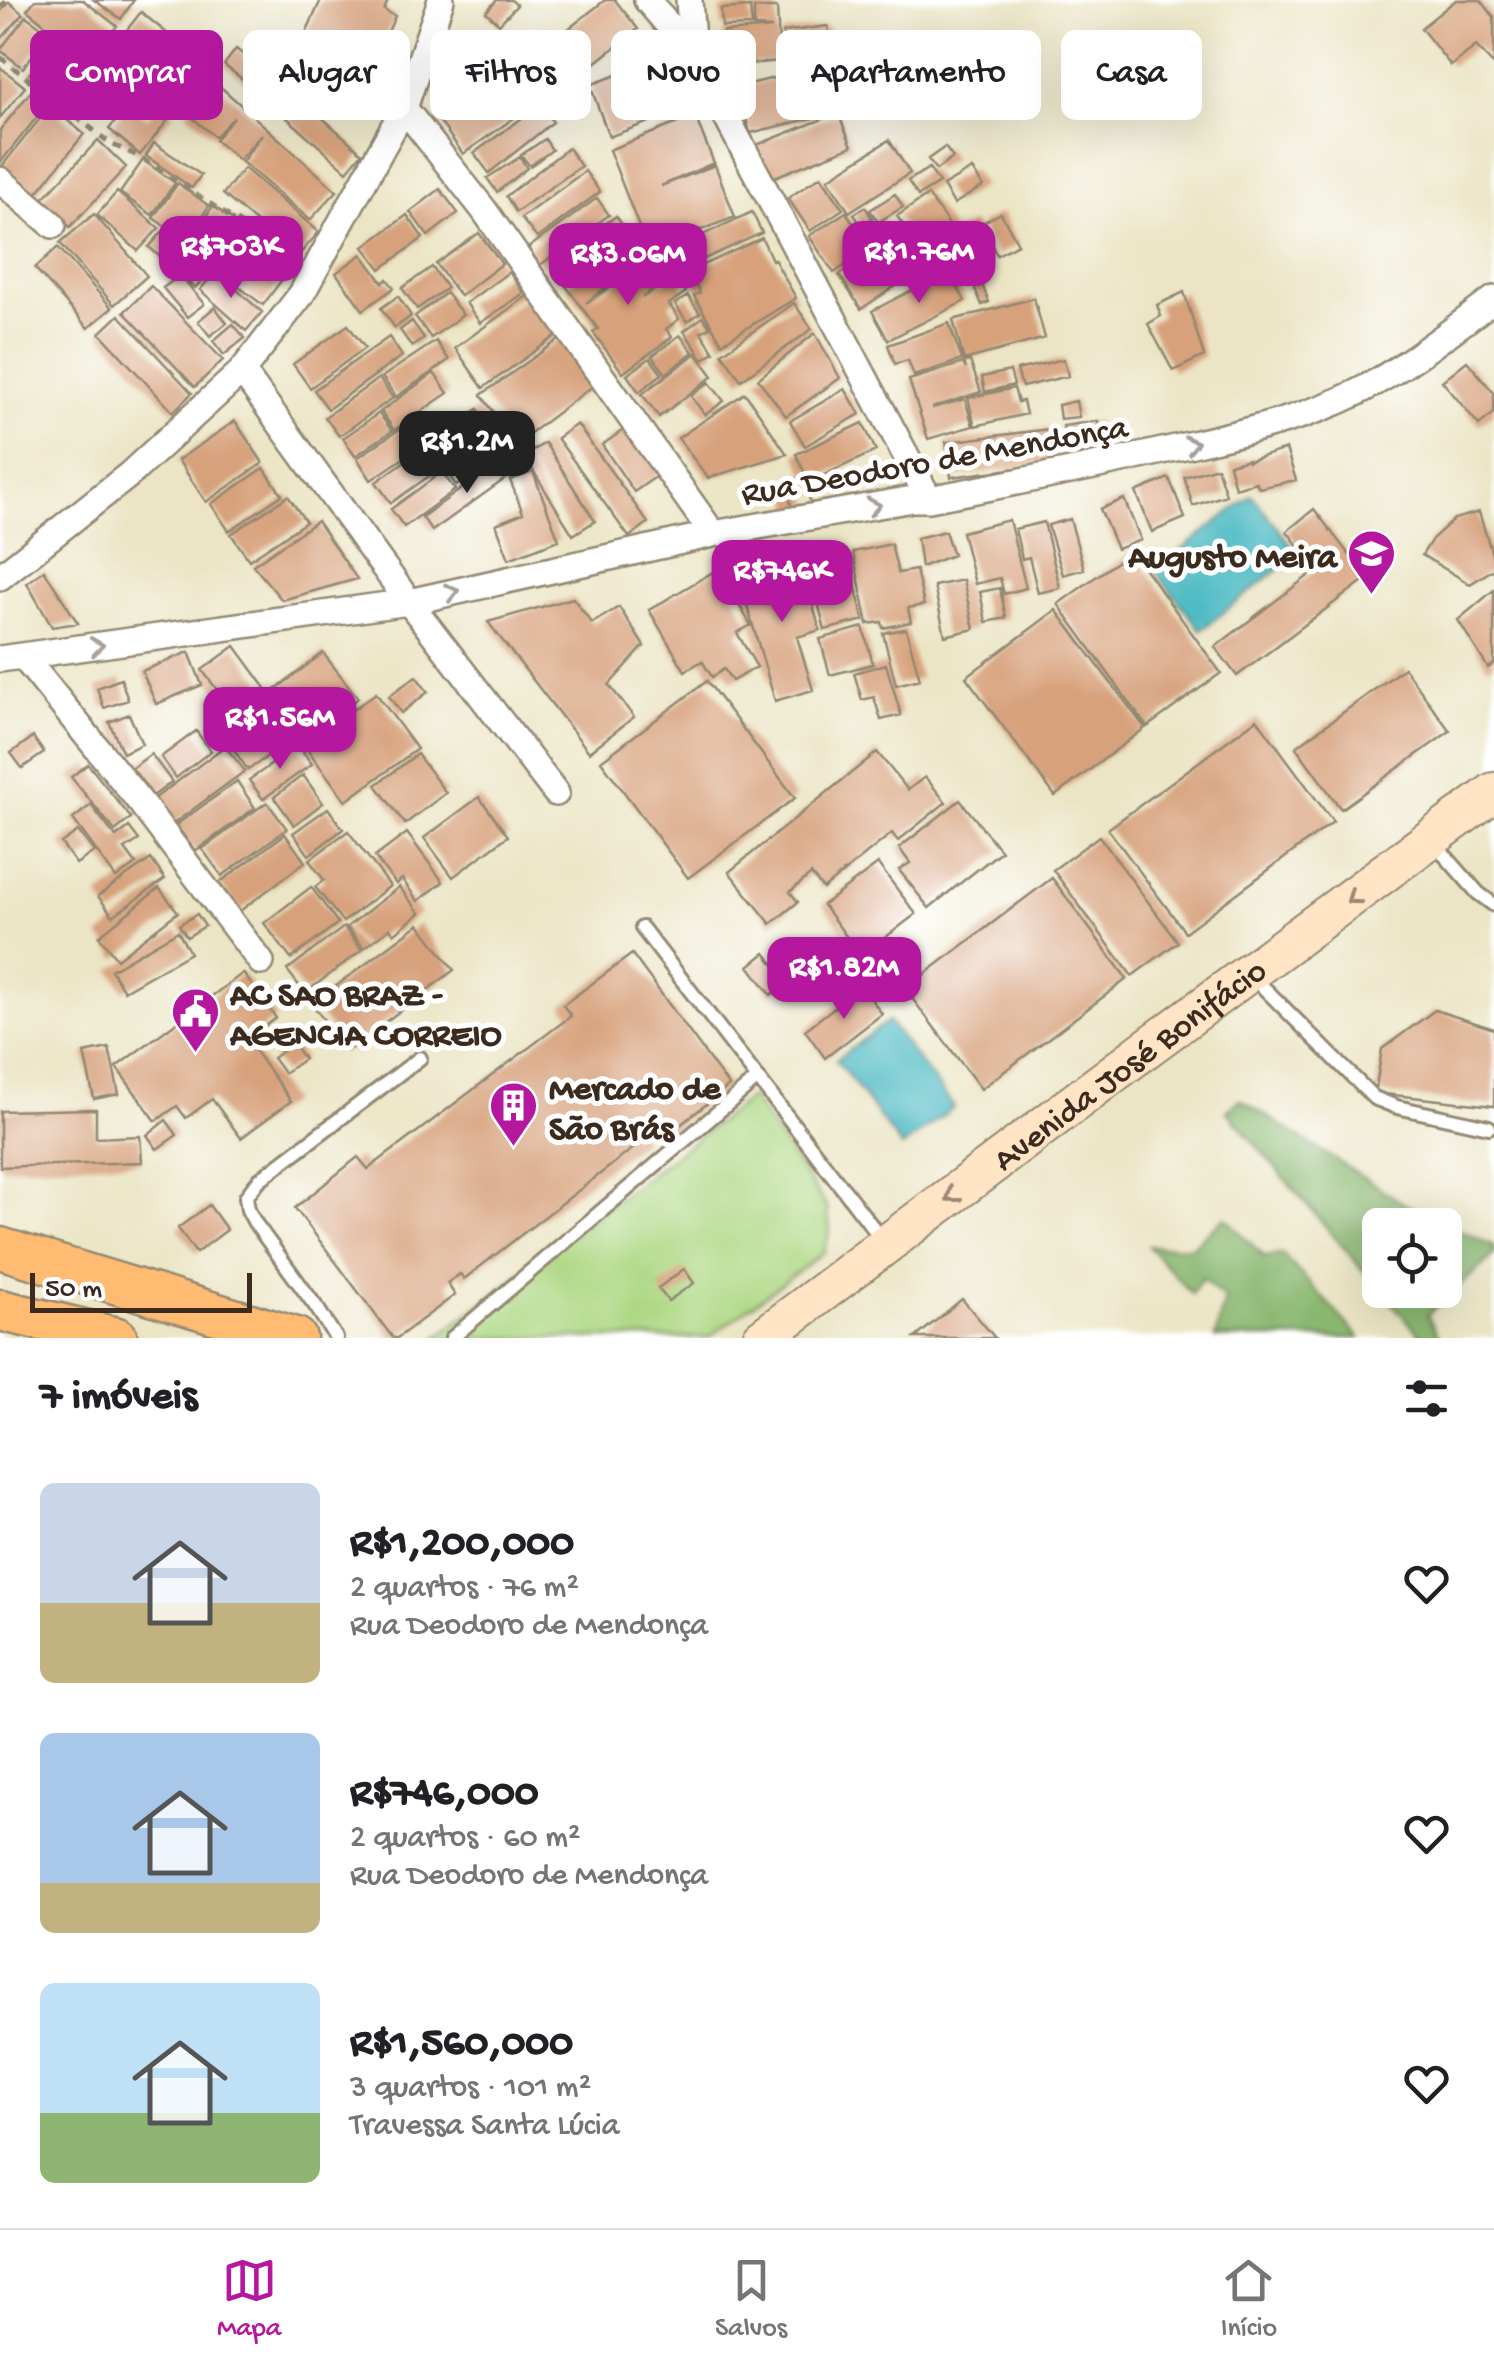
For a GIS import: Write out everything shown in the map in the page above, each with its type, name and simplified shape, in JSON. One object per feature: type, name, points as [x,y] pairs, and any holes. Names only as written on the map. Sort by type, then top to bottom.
[{"type":"main road","name":"Avenida José Bonifácio","points":[[762,1338],[1494,792]]},
{"type":"main road","points":[[0,1248],[296,1338]]},
{"type":"main road","points":[[0,1310],[118,1338]]},
{"type":"street","points":[[410,90],[440,0]]},
{"type":"street","points":[[647,0],[672,30]]},
{"type":"street","points":[[690,0],[691,30]]},
{"type":"street","points":[[410,116],[484,210],[713,534]]},
{"type":"street","points":[[0,577],[130,474],[242,371],[301,295],[397,120]]},
{"type":"street","points":[[727,120],[929,499]]},
{"type":"street","points":[[0,180],[52,225]]},
{"type":"street","name":"Rua Deodoro de Mendonça","points":[[12,658],[409,602],[713,534],[1089,468],[1268,426],[1312,412],[1370,386],[1494,299]]},
{"type":"street","points":[[242,371],[409,602],[556,792]]},
{"type":"street","points":[[12,658],[142,803],[261,962]]},
{"type":"lane","points":[[1431,840],[1494,906]]},
{"type":"lane","points":[[642,928],[887,1246]]},
{"type":"lane","points":[[1249,974],[1374,1098],[1396,1108],[1489,1126]]},
{"type":"lane","points":[[336,1338],[248,1210],[246,1197],[259,1180],[420,1058]]},
{"type":"lane","points":[[452,1338],[758,1078]]},
{"type":"path","points":[[0,7],[7,0]]},
{"type":"path","points":[[0,57],[111,144],[199,195],[313,273]]},
{"type":"green space","points":[[751,1097],[827,1207],[830,1230],[824,1252],[708,1338],[436,1338]]},
{"type":"green space","points":[[1240,1099],[1412,1208],[1362,1208],[1362,1269],[1227,1111]]},
{"type":"green space","points":[[1225,1217],[1264,1257],[1282,1254],[1360,1338],[1215,1338],[1225,1299],[1202,1278],[1192,1294],[1148,1246],[1191,1247]]},
{"type":"green space","points":[[1462,1231],[1494,1246],[1494,1255],[1462,1284]]},
{"type":"green space","points":[[1396,1308],[1435,1308],[1427,1315],[1440,1338],[1423,1338]]},
{"type":"water","points":[[1252,495],[1298,554],[1201,630],[1155,571]]},
{"type":"water","points":[[888,1021],[954,1107],[902,1147],[836,1060]]},
{"type":"building","points":[[35,0],[83,0],[117,26],[114,30],[52,30],[27,10]]},
{"type":"building","points":[[94,0],[134,0],[121,19]]},
{"type":"building","points":[[321,0],[388,0],[384,10],[395,16],[389,30],[307,30]]},
{"type":"building","points":[[497,0],[511,0],[517,5],[499,24],[486,12]]},
{"type":"building","points":[[605,0],[615,0],[638,29],[611,30],[611,50],[591,66],[591,30],[567,30]]},
{"type":"building","points":[[1456,0],[1481,0],[1494,17],[1494,65],[1476,46],[1451,66],[1421,28]]},
{"type":"building","points":[[9,2],[23,14],[0,40],[0,12]]},
{"type":"building","points":[[750,7],[752,26],[722,27],[721,9]]},
{"type":"building","points":[[754,8],[777,8],[776,61],[756,63],[756,30],[748,30],[772,28],[754,27]]},
{"type":"building","points":[[141,12],[163,30],[127,30]]},
{"type":"building","points":[[26,16],[45,30],[30,30],[30,59],[23,68],[0,50]]},
{"type":"building","points":[[236,49],[243,54],[243,80],[224,65]]},
{"type":"building","points":[[0,67],[25,87],[0,118]]},
{"type":"building","points":[[611,77],[611,120],[655,120],[609,137],[591,85]]},
{"type":"building","points":[[776,77],[776,120],[804,120],[750,133],[747,120],[756,120],[756,82]]},
{"type":"building","points":[[223,89],[243,107],[243,120],[258,120],[337,191],[310,220],[242,162],[262,134],[239,160],[215,140],[234,117],[215,137],[195,120],[223,120]]},
{"type":"building","points":[[30,93],[30,120],[35,120],[0,163],[0,130]]},
{"type":"building","points":[[39,120],[67,120],[84,134],[36,194],[2,166]]},
{"type":"building","points":[[117,120],[168,120],[140,155],[109,129]]},
{"type":"building","points":[[289,120],[325,120],[362,153],[347,171]]},
{"type":"building","points":[[439,120],[511,120],[463,154]]},
{"type":"building","points":[[519,120],[553,122],[489,173],[474,153]]},
{"type":"building","points":[[685,120],[697,120],[714,163],[661,186],[715,165],[735,217],[648,250],[609,150]]},
{"type":"building","points":[[820,120],[841,120],[852,146],[767,180],[754,146]]},
{"type":"building","points":[[545,139],[552,150],[530,166],[521,155]]},
{"type":"building","points":[[98,140],[126,167],[70,227],[42,200]]},
{"type":"building","points":[[889,140],[910,173],[849,212],[828,179]]},
{"type":"building","points":[[154,143],[201,175],[192,188],[146,156]]},
{"type":"building","points":[[945,147],[953,158],[936,170],[928,159]]},
{"type":"building","points":[[568,148],[581,166],[516,212],[506,196]]},
{"type":"building","points":[[520,157],[527,168],[497,192],[487,178]]},
{"type":"building","points":[[143,160],[175,183],[152,215],[120,193]]},
{"type":"building","points":[[244,168],[319,232],[297,257],[223,194]]},
{"type":"building","points":[[929,168],[939,183],[918,196],[908,181]]},
{"type":"building","points":[[972,169],[983,186],[954,204],[943,186]]},
{"type":"building","points":[[585,171],[600,192],[537,238],[521,218]]},
{"type":"building","points":[[821,176],[843,209],[810,231],[788,198]]},
{"type":"building","points":[[178,183],[209,206],[185,240],[153,218]]},
{"type":"building","points":[[440,189],[458,213],[428,236],[410,212]]},
{"type":"building","points":[[117,192],[159,228],[138,251],[97,215]]},
{"type":"building","points":[[895,194],[903,207],[878,222],[870,210]]},
{"type":"building","points":[[928,195],[952,229],[911,258],[897,239],[908,232],[897,216]]},
{"type":"building","points":[[597,198],[609,215],[540,265],[528,248]]},
{"type":"building","points":[[213,206],[233,220],[205,260],[185,245]]},
{"type":"building","points":[[865,207],[872,218],[861,225],[854,214]]},
{"type":"building","points":[[752,212],[762,233],[689,266],[679,246]]},
{"type":"building","points":[[846,212],[860,233],[853,238],[863,253],[834,273],[809,236]]},
{"type":"building","points":[[1001,213],[1018,244],[997,255],[980,224]]},
{"type":"building","points":[[94,214],[147,276],[114,305],[60,243]]},
{"type":"building","points":[[407,215],[423,238],[381,269],[364,247]]},
{"type":"building","points":[[616,216],[630,235],[566,280],[553,262]]},
{"type":"building","points":[[236,223],[292,266],[263,305],[206,262]]},
{"type":"building","points":[[972,223],[981,239],[966,248],[957,232]]},
{"type":"building","points":[[165,229],[212,270],[195,288],[149,247]]},
{"type":"building","points":[[479,233],[502,264],[460,296],[436,264]]},
{"type":"building","points":[[762,238],[796,298],[722,343],[694,296],[700,293],[690,271]]},
{"type":"building","points":[[892,239],[915,273],[861,309],[839,275]]},
{"type":"building","points":[[58,247],[112,308],[88,328],[35,268]]},
{"type":"building","points":[[610,253],[624,272],[586,303],[651,260],[664,281],[642,298],[679,272],[686,281],[681,285],[686,292],[669,304],[679,319],[666,329],[672,337],[623,373],[593,332],[598,329],[566,286]]},
{"type":"building","points":[[362,254],[383,283],[387,279],[394,288],[363,310],[336,273]]},
{"type":"building","points":[[432,267],[447,288],[417,309],[402,288]]},
{"type":"building","points":[[216,271],[262,312],[246,331],[200,290]]},
{"type":"building","points":[[949,271],[965,301],[888,340],[872,311]]},
{"type":"building","points":[[509,272],[524,293],[480,323],[466,303]]},
{"type":"building","points":[[180,275],[204,304],[187,317],[163,288]]},
{"type":"building","points":[[981,282],[989,302],[982,305],[974,286]]},
{"type":"building","points":[[151,286],[223,360],[195,387],[124,312]]},
{"type":"building","points":[[1184,292],[1204,356],[1173,371],[1148,324],[1161,316],[1157,305]]},
{"type":"building","points":[[446,293],[463,315],[431,338],[415,316]]},
{"type":"building","points":[[530,294],[559,334],[483,388],[455,348]]},
{"type":"building","points":[[398,296],[411,316],[395,328],[381,308]]},
{"type":"building","points":[[688,296],[700,313],[687,322],[675,304]]},
{"type":"building","points":[[1034,298],[1045,338],[964,360],[953,320]]},
{"type":"building","points":[[794,303],[812,329],[741,380],[722,353]]},
{"type":"building","points":[[215,307],[227,323],[210,336],[198,321]]},
{"type":"building","points":[[119,315],[192,393],[173,412],[100,333]]},
{"type":"building","points":[[703,317],[710,327],[701,332],[714,352],[703,359],[684,331]]},
{"type":"building","points":[[412,321],[424,338],[412,347],[400,330]]},
{"type":"building","points":[[949,323],[962,360],[914,376],[908,360],[895,364],[888,345]]},
{"type":"building","points":[[233,324],[245,338],[224,355],[213,341]]},
{"type":"building","points":[[348,325],[365,348],[310,388],[293,364]]},
{"type":"building","points":[[815,333],[840,378],[786,416],[758,379]]},
{"type":"building","points":[[680,335],[693,352],[666,374],[652,356]]},
{"type":"building","points":[[564,336],[597,383],[517,443],[481,395]]},
{"type":"building","points":[[389,337],[402,356],[328,409],[314,390]]},
{"type":"building","points":[[436,341],[449,360],[396,397],[382,377]]},
{"type":"building","points":[[696,353],[713,376],[659,417],[642,394]]},
{"type":"building","points":[[650,358],[662,374],[639,392],[627,375]]},
{"type":"building","points":[[1064,359],[1068,376],[1022,387],[1017,370]]},
{"type":"building","points":[[970,361],[981,392],[932,408],[965,399],[973,426],[928,439],[909,380],[963,363],[966,369],[964,362]]},
{"type":"building","points":[[1467,361],[1494,393],[1494,413],[1479,425],[1442,381]]},
{"type":"building","points":[[1010,371],[1014,385],[985,392],[982,377]]},
{"type":"building","points":[[434,373],[448,393],[394,430],[381,411]]},
{"type":"building","points":[[379,378],[393,398],[339,436],[325,417]]},
{"type":"building","points":[[709,382],[724,401],[705,415],[691,396]]},
{"type":"building","points":[[1014,388],[1026,414],[975,426],[968,398]]},
{"type":"building","points":[[845,389],[860,414],[805,446],[790,421]]},
{"type":"building","points":[[745,393],[787,454],[708,478],[678,438]]},
{"type":"building","points":[[1076,401],[1079,417],[1060,419],[1058,405]]},
{"type":"building","points":[[478,409],[493,431],[391,503],[376,482]]},
{"type":"building","points":[[379,413],[392,431],[355,456],[343,438]]},
{"type":"building","points":[[419,416],[434,438],[371,480],[357,458]]},
{"type":"building","points":[[235,421],[263,463],[206,502],[178,460]]},
{"type":"building","points":[[1098,421],[1103,456],[1069,461],[1063,426]]},
{"type":"building","points":[[863,423],[876,451],[809,482],[796,454]]},
{"type":"building","points":[[577,424],[648,523],[629,537],[557,438]]},
{"type":"building","points":[[629,426],[661,473],[634,492],[602,445]]},
{"type":"building","points":[[1050,429],[1055,463],[951,477],[946,442]]},
{"type":"building","points":[[498,433],[509,448],[456,486],[446,470]]},
{"type":"building","points":[[545,443],[595,521],[573,535],[524,456]]},
{"type":"building","points":[[1286,449],[1296,480],[1259,488],[1256,482],[1235,488],[1229,464]]},
{"type":"building","points":[[502,460],[512,474],[432,531],[422,517]]},
{"type":"building","points":[[1217,467],[1226,495],[1193,506],[1184,477]]},
{"type":"building","points":[[264,468],[282,495],[229,531],[211,504]]},
{"type":"building","points":[[442,472],[455,490],[404,527],[391,509]]},
{"type":"building","points":[[533,472],[559,540],[509,559],[496,524],[523,513],[510,480]]},
{"type":"building","points":[[803,477],[811,504],[793,510],[784,483]]},
{"type":"building","points":[[1169,478],[1185,518],[1152,532],[1136,492]]},
{"type":"building","points":[[288,496],[306,522],[249,560],[231,534]]},
{"type":"building","points":[[1124,499],[1141,540],[1117,549],[1100,509]]},
{"type":"building","points":[[1314,509],[1367,578],[1237,676],[1215,647],[1316,570],[1287,531]]},
{"type":"building","points":[[1479,512],[1494,569],[1470,584],[1422,555],[1432,539],[1454,519]]},
{"type":"building","points":[[1070,519],[1084,569],[1063,575],[1048,525]]},
{"type":"building","points":[[1009,520],[1026,588],[1004,594],[1000,578],[975,584],[962,532]]},
{"type":"building","points":[[317,521],[357,579],[282,600],[253,565]]},
{"type":"building","points":[[1044,522],[1060,588],[1038,593],[1029,557],[1022,559],[1015,529]]},
{"type":"building","points":[[945,531],[953,555],[921,567],[917,538]]},
{"type":"building","points":[[891,544],[898,573],[916,570],[924,605],[908,608],[911,622],[883,628],[882,622],[868,624],[853,552]]},
{"type":"building","points":[[846,550],[864,620],[825,630],[807,560]]},
{"type":"building","points":[[1132,551],[1221,673],[1147,727],[1058,604]]},
{"type":"building","points":[[800,561],[820,630],[797,637],[813,690],[775,701],[739,578]]},
{"type":"building","points":[[718,569],[751,625],[737,633],[757,667],[732,681],[724,669],[712,677],[702,661],[685,671],[649,610]]},
{"type":"building","points":[[44,570],[78,623],[52,627],[27,583]]},
{"type":"building","points":[[963,580],[974,629],[945,636],[934,586]]},
{"type":"building","points":[[1000,588],[1006,618],[986,622],[980,592]]},
{"type":"building","points":[[1494,590],[1494,664],[1488,668],[1458,620]]},
{"type":"building","points":[[573,598],[592,623],[619,607],[644,646],[609,685],[634,717],[589,752],[488,622]]},
{"type":"building","points":[[1056,610],[1145,728],[1055,796],[966,677]]},
{"type":"building","points":[[863,627],[873,664],[830,675],[820,639]]},
{"type":"building","points":[[906,629],[920,679],[896,685],[883,633]]},
{"type":"building","points":[[235,646],[268,691],[228,720],[210,697],[218,691],[202,670]]},
{"type":"building","points":[[189,652],[202,685],[156,704],[142,671]]},
{"type":"building","points":[[323,653],[358,698],[301,741],[267,696]]},
{"type":"building","points":[[886,664],[901,715],[881,720],[874,697],[862,700],[854,673]]},
{"type":"building","points":[[1404,668],[1450,731],[1341,809],[1296,747]]},
{"type":"building","points":[[416,676],[428,692],[401,713],[389,696]]},
{"type":"building","points":[[121,679],[128,700],[104,708],[97,688]]},
{"type":"building","points":[[707,681],[795,798],[688,878],[601,761]]},
{"type":"building","points":[[376,693],[417,749],[346,801],[304,745]]},
{"type":"building","points":[[129,714],[142,744],[123,753],[109,722]]},
{"type":"building","points":[[1257,719],[1333,822],[1185,932],[1108,829]]},
{"type":"building","points":[[259,722],[278,749],[248,770],[229,743]]},
{"type":"building","points":[[196,731],[211,751],[176,778],[161,757]]},
{"type":"building","points":[[33,737],[44,753],[22,768],[11,753]]},
{"type":"building","points":[[225,746],[245,771],[173,824],[154,799]]},
{"type":"building","points":[[298,746],[312,764],[263,799],[249,780]]},
{"type":"building","points":[[877,752],[908,790],[925,777],[946,802],[898,841],[892,833],[823,889],[811,874],[790,892],[798,902],[771,924],[729,872]]},
{"type":"building","points":[[151,754],[172,782],[153,796],[132,768]]},
{"type":"building","points":[[417,754],[446,793],[405,824],[376,785]]},
{"type":"building","points":[[88,764],[131,818],[115,831],[71,777]]},
{"type":"building","points":[[303,775],[323,803],[294,825],[274,797]]},
{"type":"building","points":[[237,781],[255,808],[195,851],[176,825]]},
{"type":"building","points":[[479,797],[508,836],[453,877],[424,838]]},
{"type":"building","points":[[960,800],[1001,851],[929,908],[899,870],[910,863],[899,848]]},
{"type":"building","points":[[267,802],[287,829],[222,876],[202,849]]},
{"type":"building","points":[[91,805],[116,837],[129,827],[139,840],[125,849],[136,864],[116,878],[73,819]]},
{"type":"building","points":[[328,808],[343,829],[309,855],[293,833]]},
{"type":"building","points":[[78,831],[94,852],[76,864],[61,843]]},
{"type":"building","points":[[348,831],[390,886],[343,922],[315,887],[324,880],[309,860]]},
{"type":"building","points":[[407,833],[443,882],[418,901],[402,879],[396,884],[375,857]]},
{"type":"building","points":[[285,834],[305,862],[240,911],[219,883]]},
{"type":"building","points":[[1099,836],[1178,942],[1132,976],[1053,870]]},
{"type":"building","points":[[151,859],[165,879],[113,916],[98,896]]},
{"type":"building","points":[[878,864],[916,914],[861,956],[823,905]]},
{"type":"building","points":[[1052,878],[1127,979],[981,1089],[905,989]]},
{"type":"building","points":[[311,887],[338,923],[291,959],[264,923]]},
{"type":"building","points":[[399,887],[420,913],[394,934],[390,928],[364,948],[347,927]]},
{"type":"building","points":[[159,888],[178,912],[117,959],[99,936]]},
{"type":"building","points":[[197,914],[205,926],[187,937],[179,925]]},
{"type":"building","points":[[419,924],[454,970],[347,1051],[312,1004]]},
{"type":"building","points":[[344,927],[362,950],[305,993],[287,970]]},
{"type":"building","points":[[178,931],[190,953],[124,991],[111,970]]},
{"type":"building","points":[[765,953],[788,982],[771,995],[749,966]]},
{"type":"building","name":"Mercado de São Brás","points":[[632,954],[729,1086],[664,1138],[651,1121],[638,1131],[644,1140],[464,1279],[460,1274],[447,1283],[455,1295],[393,1338],[295,1208],[358,1157],[368,1169],[571,1016],[563,1005]]},
{"type":"building","name":"AC SAO BRAZ - AGENCIA CORREIO","points":[[243,973],[276,1018],[247,1040],[291,1101],[241,1138],[212,1099],[186,1118],[177,1106],[156,1121],[116,1067]]},
{"type":"building","points":[[862,986],[882,1014],[825,1058],[805,1030]]},
{"type":"building","points":[[1435,1010],[1494,1029],[1494,1106],[1375,1093],[1382,1049]]},
{"type":"building","points":[[293,1043],[304,1059],[284,1073],[273,1058]]},
{"type":"building","points":[[109,1048],[119,1094],[94,1099],[84,1053]]},
{"type":"building","points":[[96,1109],[96,1138],[140,1136],[142,1162],[0,1167],[0,1111]]},
{"type":"building","points":[[166,1120],[177,1135],[157,1149],[147,1135]]},
{"type":"building","points":[[209,1205],[227,1230],[196,1253],[178,1228]]},
{"type":"building","points":[[684,1269],[694,1283],[668,1301],[658,1288]]},
{"type":"building","points":[[962,1299],[995,1338],[915,1338]]},
{"type":"place","name":"Augusto Meira","points":[[1372,596]]},
{"type":"place","name":"AC SAO BRAZ - AGENCIA CORREIO","points":[[195,1054]]},
{"type":"place","name":"Mercado de São Brás","points":[[514,1148]]}]
